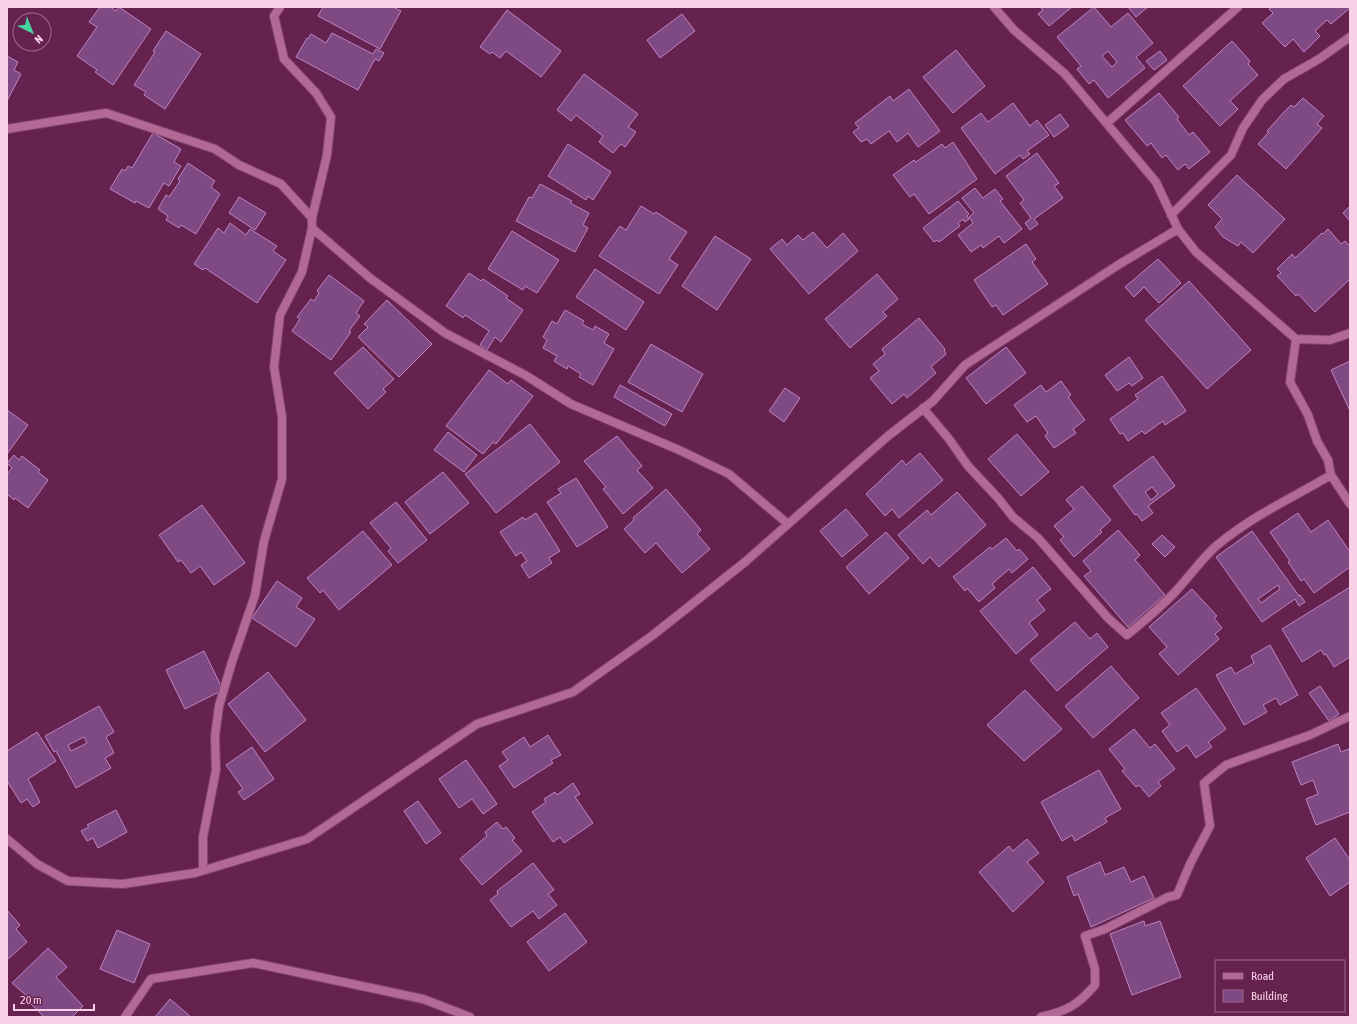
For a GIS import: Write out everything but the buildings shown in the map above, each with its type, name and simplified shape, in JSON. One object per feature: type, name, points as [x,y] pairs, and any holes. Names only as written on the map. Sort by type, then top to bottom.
[{"type":"street","points":[[203,870],[203,837],[216,770],[215,736],[219,706],[232,662],[255,595],[264,541],[282,479],[282,417],[274,368],[280,315],[302,272],[312,228],[312,218],[327,154],[331,117],[316,93],[284,59],[274,16],[280,7]]},
{"type":"street","points":[[994,7],[1014,30],[1065,74],[1156,182],[1178,229],[1196,252],[1296,340],[1330,340],[1350,333]]},
{"type":"street","points":[[1107,123],[1238,7]]},
{"type":"street","points":[[1171,214],[1231,155],[1243,128],[1262,100],[1284,79],[1350,37]]},
{"type":"street","points":[[7,129],[106,113],[214,149],[239,165],[281,184],[312,218]]},
{"type":"street","points":[[312,228],[370,278],[445,334],[531,378],[571,404],[679,450],[729,474],[788,524]]},
{"type":"street","points":[[7,839],[37,864],[68,881],[123,884],[203,870],[307,839],[477,724],[573,692],[653,635],[745,562],[888,436],[933,401],[965,364],[1112,269],[1178,229]]},
{"type":"street","points":[[1296,340],[1290,382],[1308,415],[1317,441],[1328,460],[1331,475],[1350,504]]},
{"type":"street","points":[[923,408],[949,439],[968,466],[998,498],[1013,517],[1038,538],[1108,618],[1127,635],[1154,613],[1176,591],[1196,566],[1232,534],[1252,519],[1331,475]]},
{"type":"street","points":[[1041,1017],[1061,1012],[1081,1001],[1095,985],[1095,969],[1085,936],[1105,929],[1168,897],[1177,895],[1190,864],[1210,826],[1204,783],[1226,765],[1310,735],[1350,716]]},
{"type":"street","points":[[125,1017],[151,979],[253,963],[423,999],[470,1017]]}]
